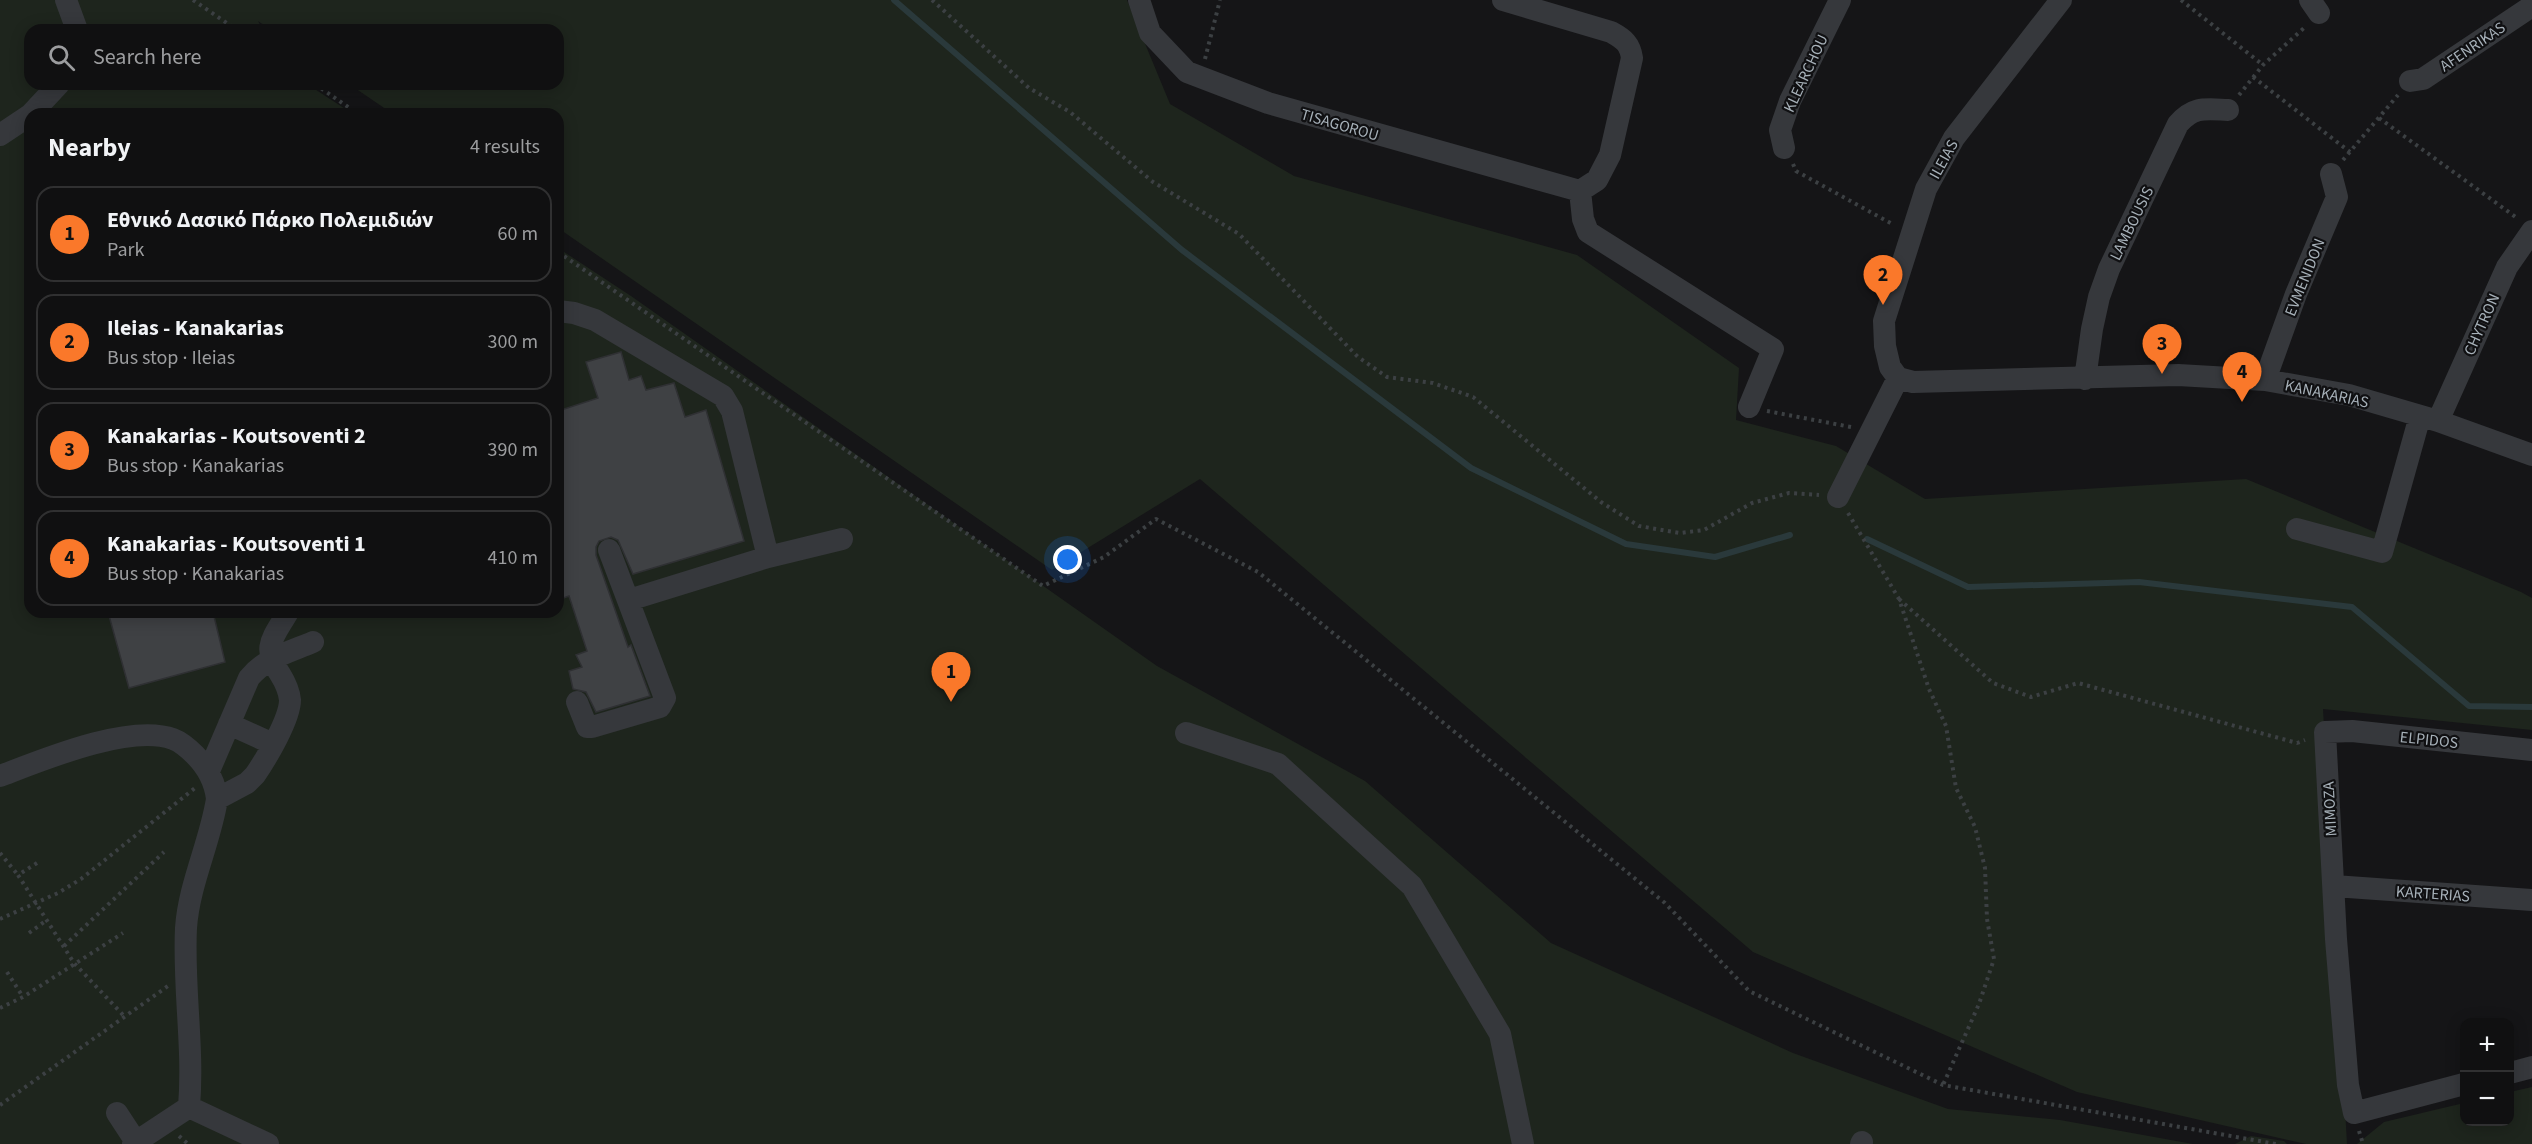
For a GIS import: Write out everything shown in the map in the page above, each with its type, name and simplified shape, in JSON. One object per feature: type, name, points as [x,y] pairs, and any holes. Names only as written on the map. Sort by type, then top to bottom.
[{"type":"street","points":[[66,0],[75,24]]},
{"type":"street","name":"TISAGOROU","points":[[1139,0],[1150,33],[1187,72],[1268,103],[1580,191]]},
{"type":"street","points":[[1503,0],[1611,32],[1623,38],[1631,48],[1632,58],[1610,155],[1597,180],[1580,191],[1583,219],[1588,232],[1773,349],[1749,407]]},
{"type":"street","name":"KLEARCHOU","points":[[1784,148],[1780,130],[1790,101],[1840,0]]},
{"type":"street","name":"ILEIAS","points":[[1898,378],[1890,367],[1885,346],[1884,321],[1926,189],[1954,138],[2061,0]]},
{"type":"street","name":"AFENRIKAS","points":[[2410,81],[2423,78],[2532,6]]},
{"type":"street","points":[[37,108],[53,90]]},
{"type":"street","name":"LAMBOUSIS","points":[[2085,379],[2092,329],[2099,297],[2109,269],[2178,124],[2188,113],[2197,110],[2228,110]]},
{"type":"street","points":[[0,135],[24,119]]},
{"type":"street","name":"EVMENIDON","points":[[2265,380],[2296,294],[2337,197],[2331,174]]},
{"type":"street","name":"CHYTRON","points":[[2297,529],[2382,552],[2429,418],[2527,226]]},
{"type":"street","points":[[564,312],[595,320],[723,396],[732,411],[768,557]]},
{"type":"street","name":"KANAKARIAS","points":[[1898,378],[1913,382],[2178,375],[2265,380],[2349,395],[2429,418],[2532,455]]},
{"type":"street","points":[[1838,497],[1898,378]]},
{"type":"street","points":[[628,600],[768,557],[842,539]]},
{"type":"street","points":[[578,702],[584,723],[587,727],[592,727],[660,707],[665,698],[609,550]]},
{"type":"street","points":[[217,800],[247,783],[262,765],[289,711],[290,699],[287,686],[270,660],[272,640],[285,618]]},
{"type":"street","points":[[209,771],[249,678],[258,667],[270,660],[313,642]]},
{"type":"street","points":[[229,724],[273,744]]},
{"type":"street","name":"ELPIDOS","points":[[2325,732],[2362,732],[2532,750]]},
{"type":"street","name":"MIMOZA","points":[[2325,732],[2348,1085],[2354,1113],[2460,1085]]},
{"type":"street","points":[[1186,733],[1278,764],[1412,886],[1500,1034],[1523,1144]]},
{"type":"street","points":[[0,776],[105,741],[151,735],[173,739],[189,749],[209,771],[217,800],[186,926],[191,1086],[189,1107]]},
{"type":"street","name":"KARTERIAS","points":[[2334,886],[2532,900]]},
{"type":"street","points":[[2514,1072],[2532,1067]]},
{"type":"street","points":[[117,1113],[134,1143],[189,1107]]},
{"type":"street","points":[[189,1107],[268,1144]]},
{"type":"path","points":[[193,0],[228,24]]},
{"type":"path","points":[[932,0],[1029,88],[1070,112],[1153,182],[1239,234],[1358,357],[1387,377],[1433,383],[1473,397],[1601,502],[1639,526],[1680,533],[1704,530],[1752,503],[1789,493],[1838,497],[1899,598],[1929,689],[1946,726],[1956,788],[1975,826],[1985,868],[1987,919],[1994,958],[1979,1004],[1943,1085]]},
{"type":"path","points":[[1201,78],[1220,0]]},
{"type":"path","points":[[2181,0],[2263,65]]},
{"type":"path","points":[[2228,110],[2263,65],[2315,7]]},
{"type":"path","points":[[2253,77],[2350,152]]},
{"type":"path","points":[[2331,174],[2410,81]]},
{"type":"path","points":[[324,90],[349,108]]},
{"type":"path","points":[[2379,118],[2527,226]]},
{"type":"path","points":[[1784,148],[1797,171],[1910,234]]},
{"type":"path","points":[[564,256],[1043,586],[1104,557],[1156,519],[1258,572],[1665,903],[1749,991],[1943,1085],[2277,1144]]},
{"type":"path","points":[[1749,407],[1852,427]]},
{"type":"path","points":[[1899,598],[1993,683],[2031,697],[2078,683],[2297,743],[2325,732]]},
{"type":"path","points":[[0,919],[81,879],[191,793],[209,771]]},
{"type":"path","points":[[64,946],[164,852]]},
{"type":"path","points":[[0,853],[36,901],[74,963],[124,1016]]},
{"type":"path","points":[[18,875],[37,863]]},
{"type":"path","points":[[29,933],[47,920]]},
{"type":"path","points":[[0,1008],[23,998],[123,933]]},
{"type":"path","points":[[7,972],[23,998]]},
{"type":"path","points":[[0,1105],[124,1016],[186,975]]},
{"type":"shaded area","points":[[0,0],[1127,0],[1170,104],[1294,176],[1577,255],[1739,368],[1736,420],[1836,446],[1925,499],[2246,479],[2532,598],[2532,730],[2323,709],[2347,1144],[2306,1144],[2077,1092],[1753,952],[1200,479],[1052,570],[564,232],[564,108],[384,108],[358,90],[564,90],[564,24],[262,24],[258,21],[260,24],[24,24],[24,90],[316,90],[344,108],[24,108],[24,618],[564,618],[564,252],[631,296],[1157,666],[1365,781],[1551,943],[1793,1053],[1948,1109],[2060,1120],[2193,1144],[0,1144]]},
{"type":"shaded area","points":[[2532,1087],[2532,1144],[2357,1144],[2384,1122],[2460,1104],[2460,1126],[2514,1126],[2514,1091]]},
{"type":"shaded area","points":[[2251,1136],[2284,1141],[2287,1144],[2235,1144]]},
{"type":"building","points":[[621,352],[629,380],[641,376],[646,390],[674,383],[685,417],[706,410],[744,541],[633,574],[618,540],[611,537],[599,541],[596,555],[628,647],[631,645],[650,696],[596,712],[586,692],[573,689],[569,671],[582,667],[576,655],[587,651],[569,596],[564,598],[564,409],[598,398],[586,362]]},
{"type":"building","points":[[110,618],[214,618],[225,662],[129,688]]},
{"type":"waterway","points":[[894,0],[1182,250],[1471,468],[1626,544],[1715,557],[1790,535]]},
{"type":"waterway","points":[[1867,539],[1968,587],[2139,582],[2352,607],[2469,706],[2532,707]]},
{"type":"place","name":"Ileias - Kanakarias","points":[[1883,305]]},
{"type":"place","name":"Kanakarias - Koutsoventi 2","points":[[2162,374]]},
{"type":"place","name":"Kanakarias - Koutsoventi 1","points":[[2242,402]]},
{"type":"place","name":"Εθνικό Δασικό Πάρκο Πολεμιδιών","points":[[951,702]]}]
